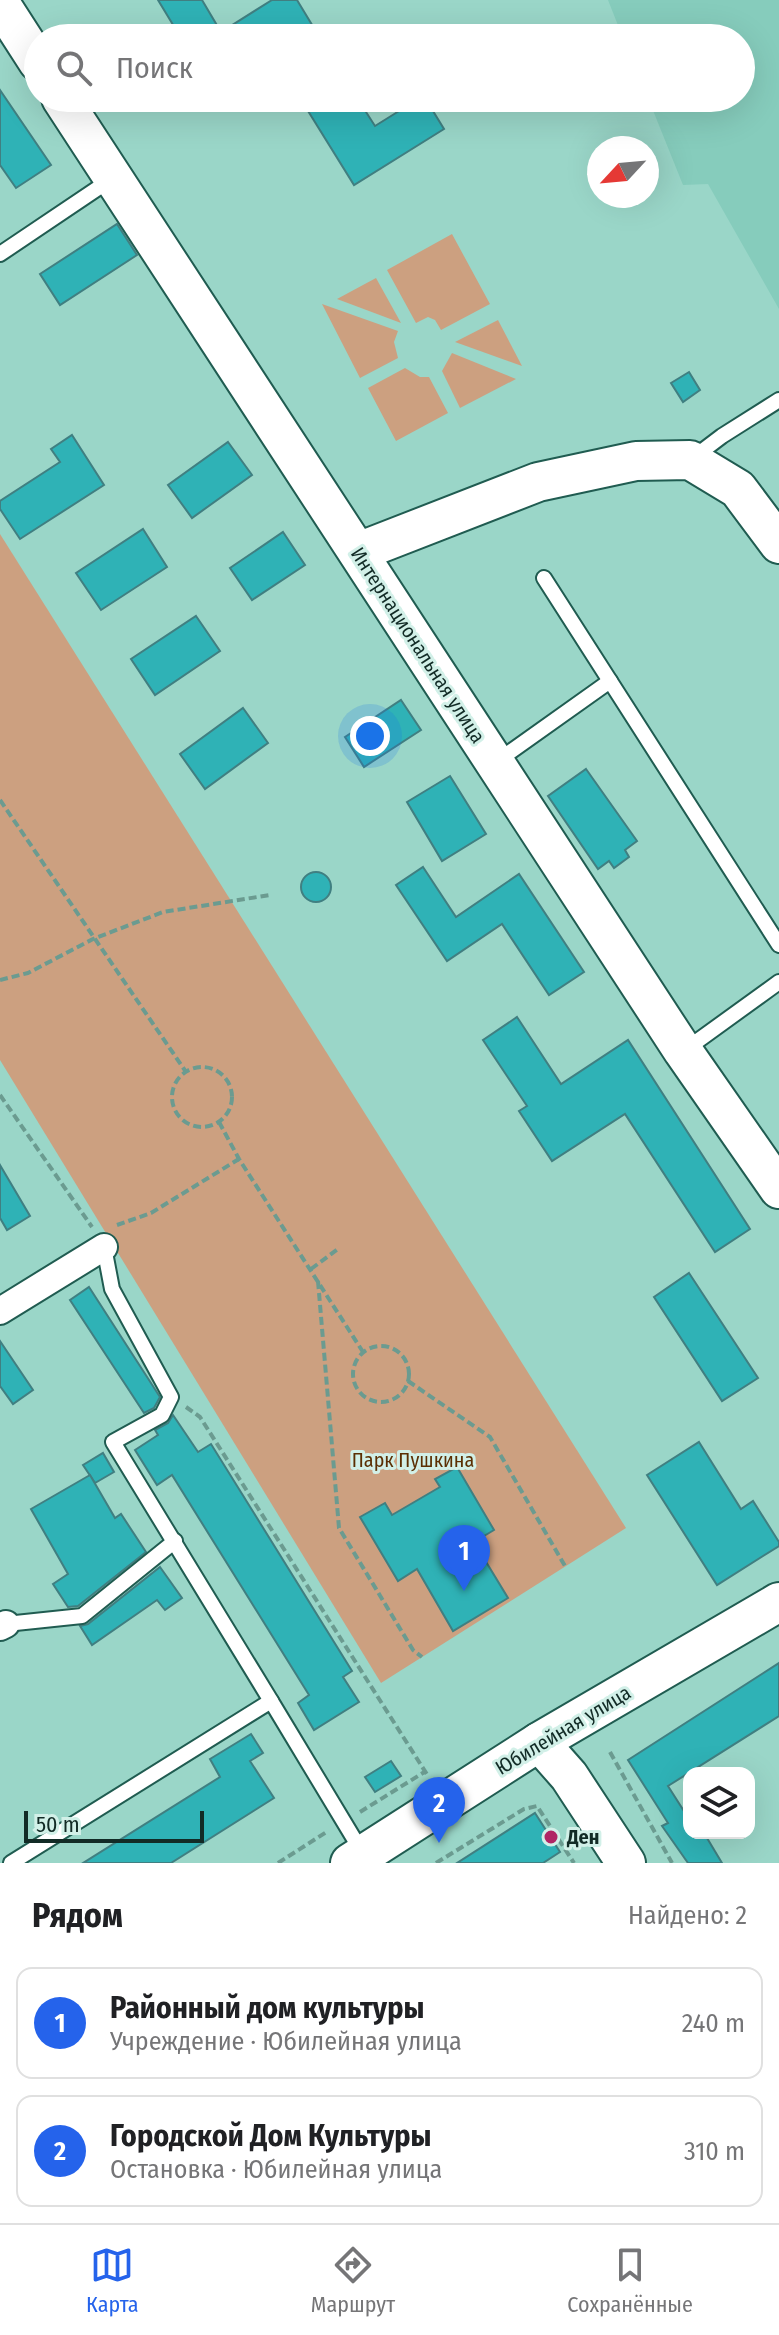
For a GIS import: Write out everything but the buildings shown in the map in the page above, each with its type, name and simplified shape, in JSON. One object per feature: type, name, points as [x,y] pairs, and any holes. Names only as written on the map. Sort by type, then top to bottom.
[{"type":"street","points":[[0,3],[24,40]]},
{"type":"street","name":"Интернациональная улица","points":[[70,112],[683,1051],[779,1189]]},
{"type":"street","points":[[358,552],[538,482],[636,461],[690,460],[738,489],[779,544]]},
{"type":"street","points":[[0,1311],[100,1240]]},
{"type":"street","name":"Юбилейная улица","points":[[356,1859],[539,1742],[779,1602]]},
{"type":"street","points":[[539,1742],[569,1776],[626,1863]]},
{"type":"lane","points":[[0,254],[113,178]]},
{"type":"lane","points":[[690,460],[779,400]]},
{"type":"lane","points":[[544,578],[779,945]]},
{"type":"lane","points":[[495,763],[610,681]]},
{"type":"lane","points":[[683,1051],[779,982]]},
{"type":"lane","points":[[100,1240],[112,1289],[171,1397],[162,1415],[113,1442],[271,1701],[356,1859]]},
{"type":"lane","points":[[3,1626],[82,1616],[175,1541]]},
{"type":"lane","points":[[11,1863],[271,1701]]},
{"type":"path","points":[[0,800],[186,1072]]},
{"type":"path","points":[[0,980],[28,973],[93,939],[163,912],[270,895]]},
{"type":"path","points":[[201,1067],[225,1078],[232,1097],[226,1115],[219,1122],[196,1127],[178,1116],[173,1107],[173,1088],[186,1072],[201,1067]]},
{"type":"path","points":[[0,1095],[100,1240],[239,1159]]},
{"type":"path","points":[[219,1122],[239,1159],[363,1352]]},
{"type":"path","points":[[311,1269],[338,1249]]},
{"type":"path","points":[[318,1281],[339,1528],[413,1650],[422,1657]]},
{"type":"path","points":[[380,1346],[390,1347],[401,1354],[406,1362],[408,1381],[393,1399],[383,1402],[368,1399],[360,1393],[353,1375],[356,1360],[363,1352],[380,1346]]},
{"type":"path","points":[[408,1381],[490,1437],[565,1566]]},
{"type":"path","points":[[171,1397],[200,1417],[426,1771],[443,1804]]},
{"type":"path","points":[[610,1752],[672,1863]]},
{"type":"path","points":[[436,1863],[524,1809],[537,1806],[574,1863]]},
{"type":"shaded area","points":[[608,0],[779,0],[779,309],[708,184],[683,185],[654,112],[755,112],[755,24],[617,24]]},
{"type":"green space","points":[[452,234],[490,304],[441,330],[435,320],[428,317],[416,323],[387,270]]},
{"type":"green space","points":[[376,278],[401,323],[337,299]]},
{"type":"green space","points":[[322,304],[398,331],[394,342],[398,358],[360,378]]},
{"type":"green space","points":[[498,320],[522,366],[455,342]]},
{"type":"green space","points":[[452,353],[516,379],[460,408],[442,371]]},
{"type":"green space","points":[[405,368],[420,377],[429,377],[448,413],[396,441],[368,388]]},
{"type":"green space","name":"Парк Пушкина","points":[[0,534],[626,1528],[381,1683],[0,1060]]},
{"type":"place","name":"Районный дом культуры","points":[[464,1591]]},
{"type":"place","name":"Ден","points":[[551,1837]]},
{"type":"place","name":"Городской Дом Культуры","points":[[439,1843]]}]
